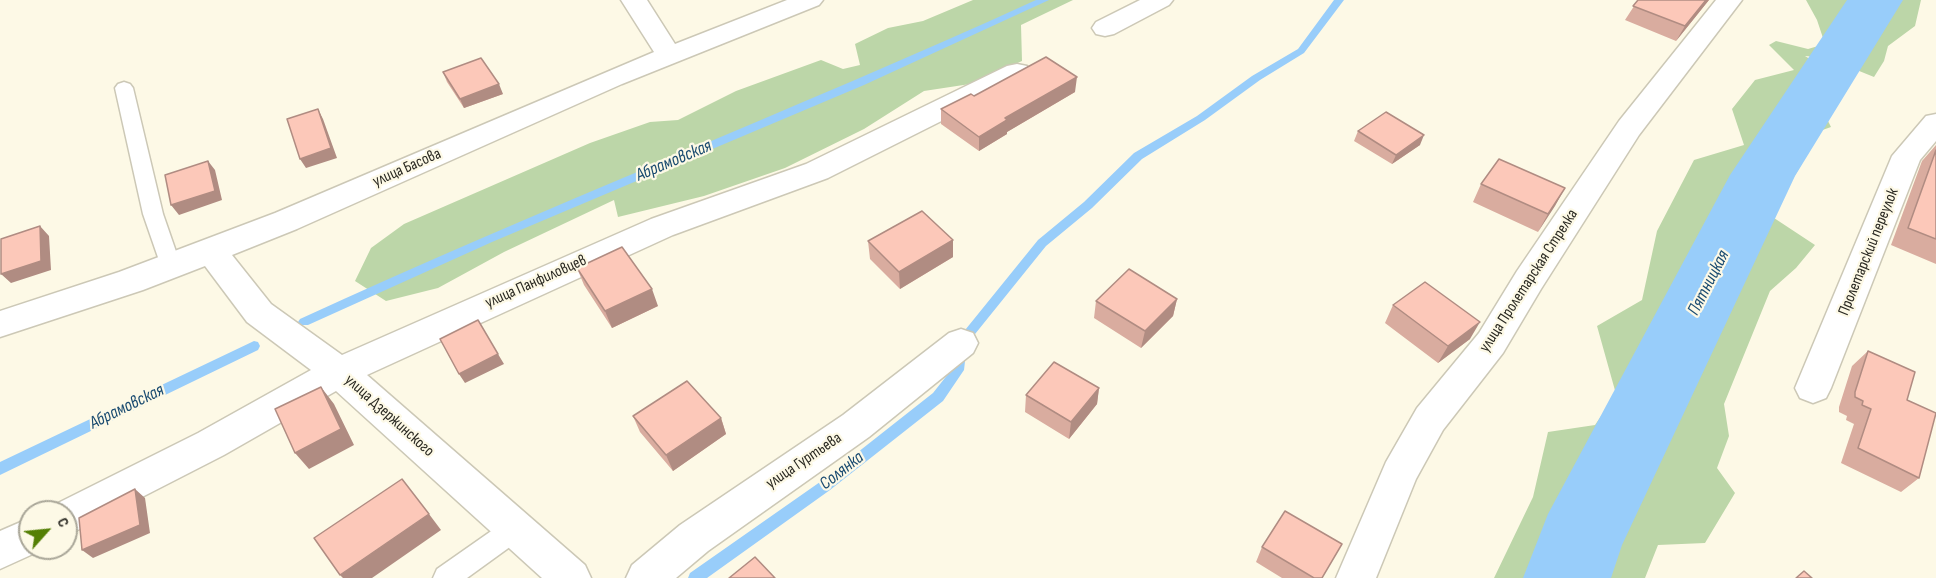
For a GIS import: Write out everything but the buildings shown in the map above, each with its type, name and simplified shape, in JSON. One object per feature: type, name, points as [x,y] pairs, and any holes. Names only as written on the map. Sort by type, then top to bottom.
[{"type":"street","points":[[634,0],[669,55]]},
{"type":"street","name":"улица Басова","points":[[0,324],[211,251],[669,55],[810,0]]},
{"type":"street","points":[[1104,28],[1160,0]]},
{"type":"street","name":"улица Пролетарская Стрелка","points":[[1356,578],[1399,474],[1430,419],[1491,343],[1528,280],[1629,128],[1729,0]]},
{"type":"street","name":"улица Панфиловцев","points":[[78,512],[211,444],[339,372],[662,227],[817,171],[1017,72]]},
{"type":"street","name":"Пролетарский переулок","points":[[1813,388],[1907,156],[1936,123]]},
{"type":"street","name":"улица Дзержинского","points":[[211,251],[259,313],[339,372],[571,578]]},
{"type":"street","name":"улица Гуртьева","points":[[646,578],[694,538],[856,426],[961,343]]},
{"type":"street","points":[[0,551],[18,542]]},
{"type":"lane","points":[[124,88],[153,214],[171,266]]},
{"type":"lane","points":[[446,578],[516,528]]},
{"type":"green space","points":[[973,0],[1073,0],[1021,25],[1022,61],[970,84],[924,91],[864,129],[785,168],[704,196],[618,217],[614,200],[504,252],[438,288],[386,301],[355,281],[371,248],[404,224],[590,143],[650,122],[678,120],[736,91],[821,60],[843,69],[860,65],[855,44],[888,28],[923,21]]},
{"type":"green space","points":[[1806,0],[1921,0],[1915,26],[1888,46],[1884,61],[1874,77],[1827,58],[1805,56],[1850,84],[1846,92],[1830,94],[1823,111],[1831,127],[1814,133],[1804,160],[1771,216],[1815,245],[1796,268],[1770,291],[1724,404],[1729,436],[1717,468],[1735,493],[1705,543],[1658,545],[1645,578],[1494,578],[1533,497],[1548,432],[1595,425],[1616,394],[1597,326],[1642,300],[1657,231],[1694,160],[1744,145],[1732,109],[1755,80],[1794,70],[1769,45],[1776,41],[1808,49],[1825,44],[1817,20]]},
{"type":"waterway","name":"Абрамовская","points":[[304,322],[488,239],[860,83],[1044,0]]},
{"type":"waterway","name":"Солянка","points":[[695,578],[825,486],[938,397],[958,370],[961,343],[1042,243],[1088,205],[1138,156],[1201,118],[1256,78],[1301,51],[1339,0]]},
{"type":"waterway","name":"Пятницкая","points":[[1567,578],[1579,542],[1763,175],[1875,0]]},
{"type":"waterway","name":"Абрамовская","points":[[0,469],[254,346]]}]
